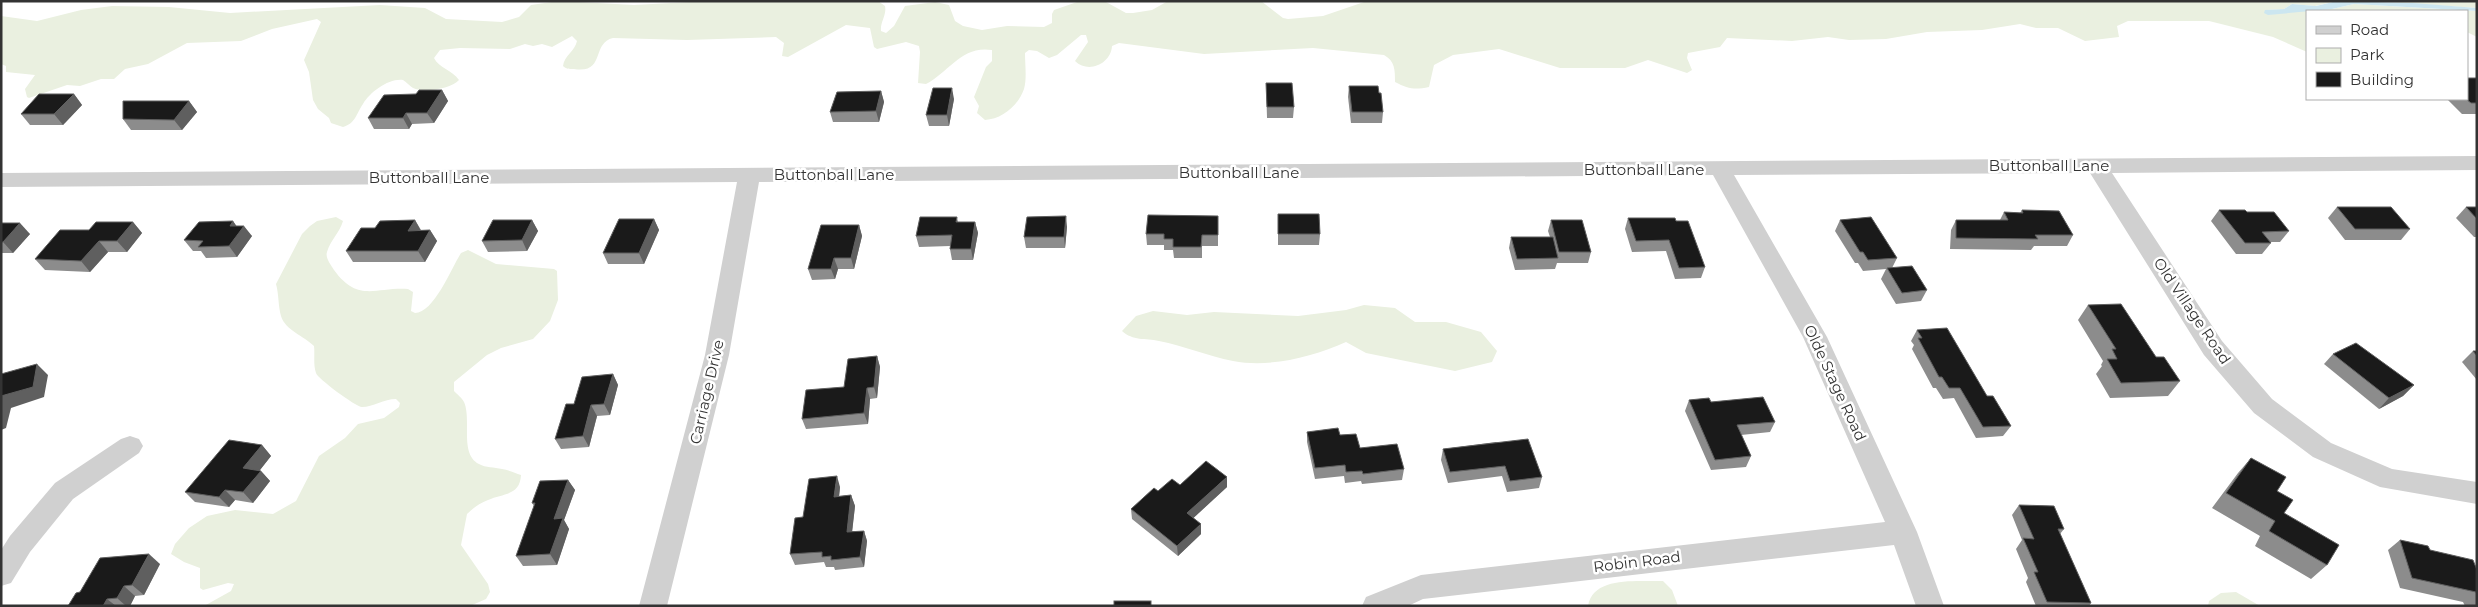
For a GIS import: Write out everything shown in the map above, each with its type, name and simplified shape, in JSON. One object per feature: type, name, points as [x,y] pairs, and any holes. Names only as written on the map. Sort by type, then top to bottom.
[{"type":"street","name":"Buttonball Lane","points":[[1,180],[2477,163]]},
{"type":"street","name":"Old Village Road","points":[[2097,166],[2213,348],[2263,406],[2322,450],[2389,479],[2477,493]]},
{"type":"street","name":"Olde Stage Road","points":[[1720,169],[1815,337],[1902,532],[1930,606]]},
{"type":"street","name":"Carriage Drive","points":[[654,606],[717,355],[749,176]]},
{"type":"street","points":[[1,574],[20,544],[64,492],[130,446]]},
{"type":"street","name":"Robin Road","points":[[1376,606],[1421,587],[1902,532]]},
{"type":"green space","points":[[559,1],[634,5],[690,2],[878,1],[885,6],[881,31],[886,33],[894,26],[905,6],[935,2],[949,5],[955,21],[963,26],[982,30],[1007,26],[1044,27],[1052,23],[1054,10],[1080,1],[1106,2],[1126,13],[1133,13],[1152,10],[1168,1],[1261,1],[1283,18],[1288,19],[1323,16],[1367,1],[2337,1],[2315,6],[2292,4],[2284,9],[2266,10],[2332,9],[2354,4],[2459,10],[2306,10],[2306,52],[2273,37],[2209,21],[2128,21],[2117,26],[2119,37],[2085,41],[2058,28],[2036,28],[2020,24],[1982,30],[1927,32],[1886,39],[1849,40],[1828,37],[1792,41],[1727,38],[1720,47],[1688,53],[1687,58],[1692,70],[1687,73],[1648,60],[1625,68],[1560,68],[1499,49],[1453,55],[1434,65],[1429,87],[1416,89],[1395,82],[1392,63],[1384,55],[1313,48],[1204,54],[1119,43],[1112,46],[1108,58],[1103,62],[1092,67],[1086,67],[1075,61],[1088,42],[1086,35],[1081,35],[1057,55],[1049,58],[1037,51],[1029,50],[1025,53],[1024,89],[1018,101],[1003,114],[985,120],[977,113],[979,106],[974,97],[986,67],[992,61],[992,50],[981,50],[964,55],[926,84],[918,83],[919,46],[906,42],[877,49],[874,47],[870,28],[846,25],[788,57],[782,56],[784,43],[776,37],[687,40],[613,38],[606,41],[602,46],[595,63],[584,69],[569,69],[563,66],[565,59],[577,41],[572,36],[552,47],[542,44],[533,46],[525,44],[510,49],[460,48],[440,50],[434,58],[459,80],[444,88],[424,90],[413,88],[403,80],[392,81],[370,95],[353,121],[343,127],[331,123],[329,118],[318,109],[313,100],[309,72],[304,60],[321,22],[317,19],[272,29],[241,41],[187,43],[148,64],[125,69],[114,79],[101,79],[80,86],[67,85],[29,98],[25,89],[35,75],[6,72],[6,66],[1,64],[1,16],[37,21],[81,10],[112,6],[169,7],[230,13],[380,5],[425,8],[446,19],[502,22],[519,17],[531,5]]},
{"type":"green space","points":[[2371,1],[2477,1],[2477,8]]},
{"type":"green space","points":[[2468,10],[2477,11],[2477,37],[2468,32]]},
{"type":"green space","points":[[336,217],[343,221],[328,248],[327,254],[334,270],[351,287],[359,290],[408,289],[413,292],[411,311],[415,313],[429,306],[436,298],[461,253],[468,250],[496,264],[554,269],[557,271],[558,300],[550,321],[533,339],[501,348],[487,355],[454,382],[454,391],[463,401],[466,409],[469,453],[473,459],[484,466],[504,469],[521,475],[518,487],[510,493],[482,503],[467,514],[461,545],[488,584],[490,592],[486,599],[470,606],[204,606],[231,591],[234,584],[228,583],[203,590],[200,588],[200,568],[184,562],[171,554],[175,544],[189,528],[207,516],[235,510],[273,514],[296,501],[319,456],[345,438],[358,424],[384,418],[399,407],[400,403],[396,399],[370,406],[358,406],[329,386],[316,373],[314,346],[286,325],[281,316],[276,284],[302,234],[317,221]]},
{"type":"green space","points":[[1364,305],[1395,308],[1415,322],[1446,322],[1481,332],[1497,351],[1492,362],[1455,371],[1366,353],[1346,342],[1291,360],[1247,363],[1224,359],[1159,341],[1135,338],[1122,331],[1136,316],[1153,311],[1187,315],[1214,312],[1298,316],[1346,310]]},
{"type":"green space","points":[[1630,581],[1663,581],[1672,590],[1678,606],[1588,606],[1592,596],[1599,589],[1608,585]]},
{"type":"green space","points":[[2236,592],[2260,606],[2208,606],[2209,601],[2221,593]]},
{"type":"water","points":[[2337,1],[2413,3],[2477,8],[2477,11],[2354,4],[2332,9],[2268,15],[2264,13],[2265,10],[2284,9],[2292,4],[2316,6]]},
{"type":"building","points":[[2468,78],[2477,78],[2477,103],[2471,103],[2467,100]]},
{"type":"building","points":[[1266,83],[1292,83],[1294,107],[1267,107]]},
{"type":"building","points":[[1349,86],[1378,86],[1379,93],[1381,93],[1383,112],[1352,112]]},
{"type":"building","points":[[933,88],[952,88],[947,115],[926,115]]},
{"type":"building","points":[[419,90],[442,90],[427,113],[406,113],[403,118],[368,118],[384,95],[416,94]]},
{"type":"building","points":[[881,91],[876,111],[830,112],[837,92]]},
{"type":"building","points":[[39,94],[74,94],[54,114],[21,114]]},
{"type":"building","points":[[123,101],[189,101],[174,120],[123,119]]},
{"type":"building","points":[[2337,207],[2391,207],[2410,229],[2355,229]]},
{"type":"building","points":[[2466,207],[2477,207],[2477,219]]},
{"type":"building","points":[[2022,210],[2059,211],[2073,235],[2035,235],[2038,239],[1956,238],[1956,220],[2008,220],[2004,212],[2023,213]]},
{"type":"building","points":[[2219,210],[2274,212],[2289,231],[2262,232],[2271,243],[2245,243]]},
{"type":"building","points":[[1278,214],[1319,214],[1320,234],[1278,234]]},
{"type":"building","points":[[1148,215],[1218,216],[1218,235],[1202,235],[1201,247],[1173,247],[1173,239],[1164,239],[1164,234],[1146,234]]},
{"type":"building","points":[[1066,216],[1064,237],[1024,237],[1027,217]]},
{"type":"building","points":[[920,217],[957,217],[956,222],[975,222],[971,249],[950,249],[952,235],[916,236]]},
{"type":"building","points":[[1871,217],[1897,258],[1868,260],[1863,252],[1860,252],[1840,220]]},
{"type":"building","points":[[1628,218],[1675,218],[1676,221],[1688,221],[1705,267],[1679,268],[1669,240],[1636,241]]},
{"type":"building","points":[[619,219],[654,219],[639,253],[603,253]]},
{"type":"building","points":[[415,220],[408,231],[430,230],[418,251],[346,251],[361,228],[375,228],[380,221]]},
{"type":"building","points":[[493,220],[532,220],[522,240],[482,241]]},
{"type":"building","points":[[1551,220],[1582,220],[1591,252],[1559,252]]},
{"type":"building","points":[[233,221],[230,226],[244,226],[229,246],[198,247],[203,241],[184,240],[199,222]]},
{"type":"building","points":[[96,222],[133,222],[117,241],[99,241],[81,261],[35,259],[60,230],[89,230]]},
{"type":"building","points":[[1,223],[20,223],[3,242],[1,242]]},
{"type":"building","points":[[821,225],[859,225],[851,258],[834,258],[831,269],[808,269]]},
{"type":"building","points":[[1511,237],[1553,237],[1558,258],[1517,259]]},
{"type":"building","points":[[1912,266],[1927,290],[1902,293],[1887,268]]},
{"type":"building","points":[[2121,304],[2156,357],[2164,357],[2180,381],[2121,383],[2107,359],[2117,359],[2112,349],[2116,349],[2088,305]]},
{"type":"building","points":[[1947,328],[1987,396],[1993,396],[2011,426],[1983,427],[1960,388],[1949,388],[1942,377],[1939,377],[1918,338],[1922,338],[1917,330]]},
{"type":"building","points":[[2356,343],[2414,385],[2389,398],[2333,354]]},
{"type":"building","points":[[877,356],[874,387],[867,388],[864,413],[802,419],[806,390],[844,387],[848,359]]},
{"type":"building","points":[[37,364],[33,387],[1,396],[1,374]]},
{"type":"building","points":[[613,374],[604,404],[591,405],[583,436],[555,439],[566,404],[574,404],[582,377]]},
{"type":"building","points":[[1763,397],[1775,422],[1737,425],[1751,456],[1715,460],[1689,400],[1709,398],[1711,402]]},
{"type":"building","points":[[1338,428],[1340,435],[1356,434],[1360,448],[1397,444],[1404,469],[1363,474],[1362,471],[1346,472],[1345,465],[1315,468],[1307,432]]},
{"type":"building","points":[[1528,439],[1542,477],[1510,481],[1505,466],[1450,472],[1443,449]]},
{"type":"building","points":[[229,440],[262,445],[243,468],[261,471],[243,492],[225,490],[219,497],[185,492]]},
{"type":"building","points":[[2251,458],[2286,477],[2277,491],[2293,500],[2284,513],[2339,545],[2327,565],[2269,531],[2275,521],[2226,493]]},
{"type":"building","points":[[1206,461],[1227,477],[1187,513],[1201,524],[1177,546],[1131,509],[1154,488],[1158,491],[1172,479],[1180,485]]},
{"type":"building","points":[[837,476],[834,497],[851,495],[847,532],[864,531],[860,557],[831,560],[831,556],[822,557],[822,552],[790,554],[795,518],[803,517],[809,479]]},
{"type":"building","points":[[568,480],[554,519],[563,518],[550,554],[516,556],[535,503],[532,503],[540,481]]},
{"type":"building","points":[[2019,505],[2054,506],[2064,529],[2058,529],[2091,603],[2047,602],[2034,572],[2038,572],[2023,538],[2034,539]]},
{"type":"building","points":[[2400,540],[2428,546],[2430,550],[2473,560],[2477,570],[2477,594],[2476,592],[2412,578]]},
{"type":"building","points":[[149,554],[132,585],[124,586],[117,598],[107,599],[103,606],[68,606],[76,593],[80,592],[100,558]]},
{"type":"building","points":[[1114,601],[1151,601],[1151,606],[1114,606]]}]
